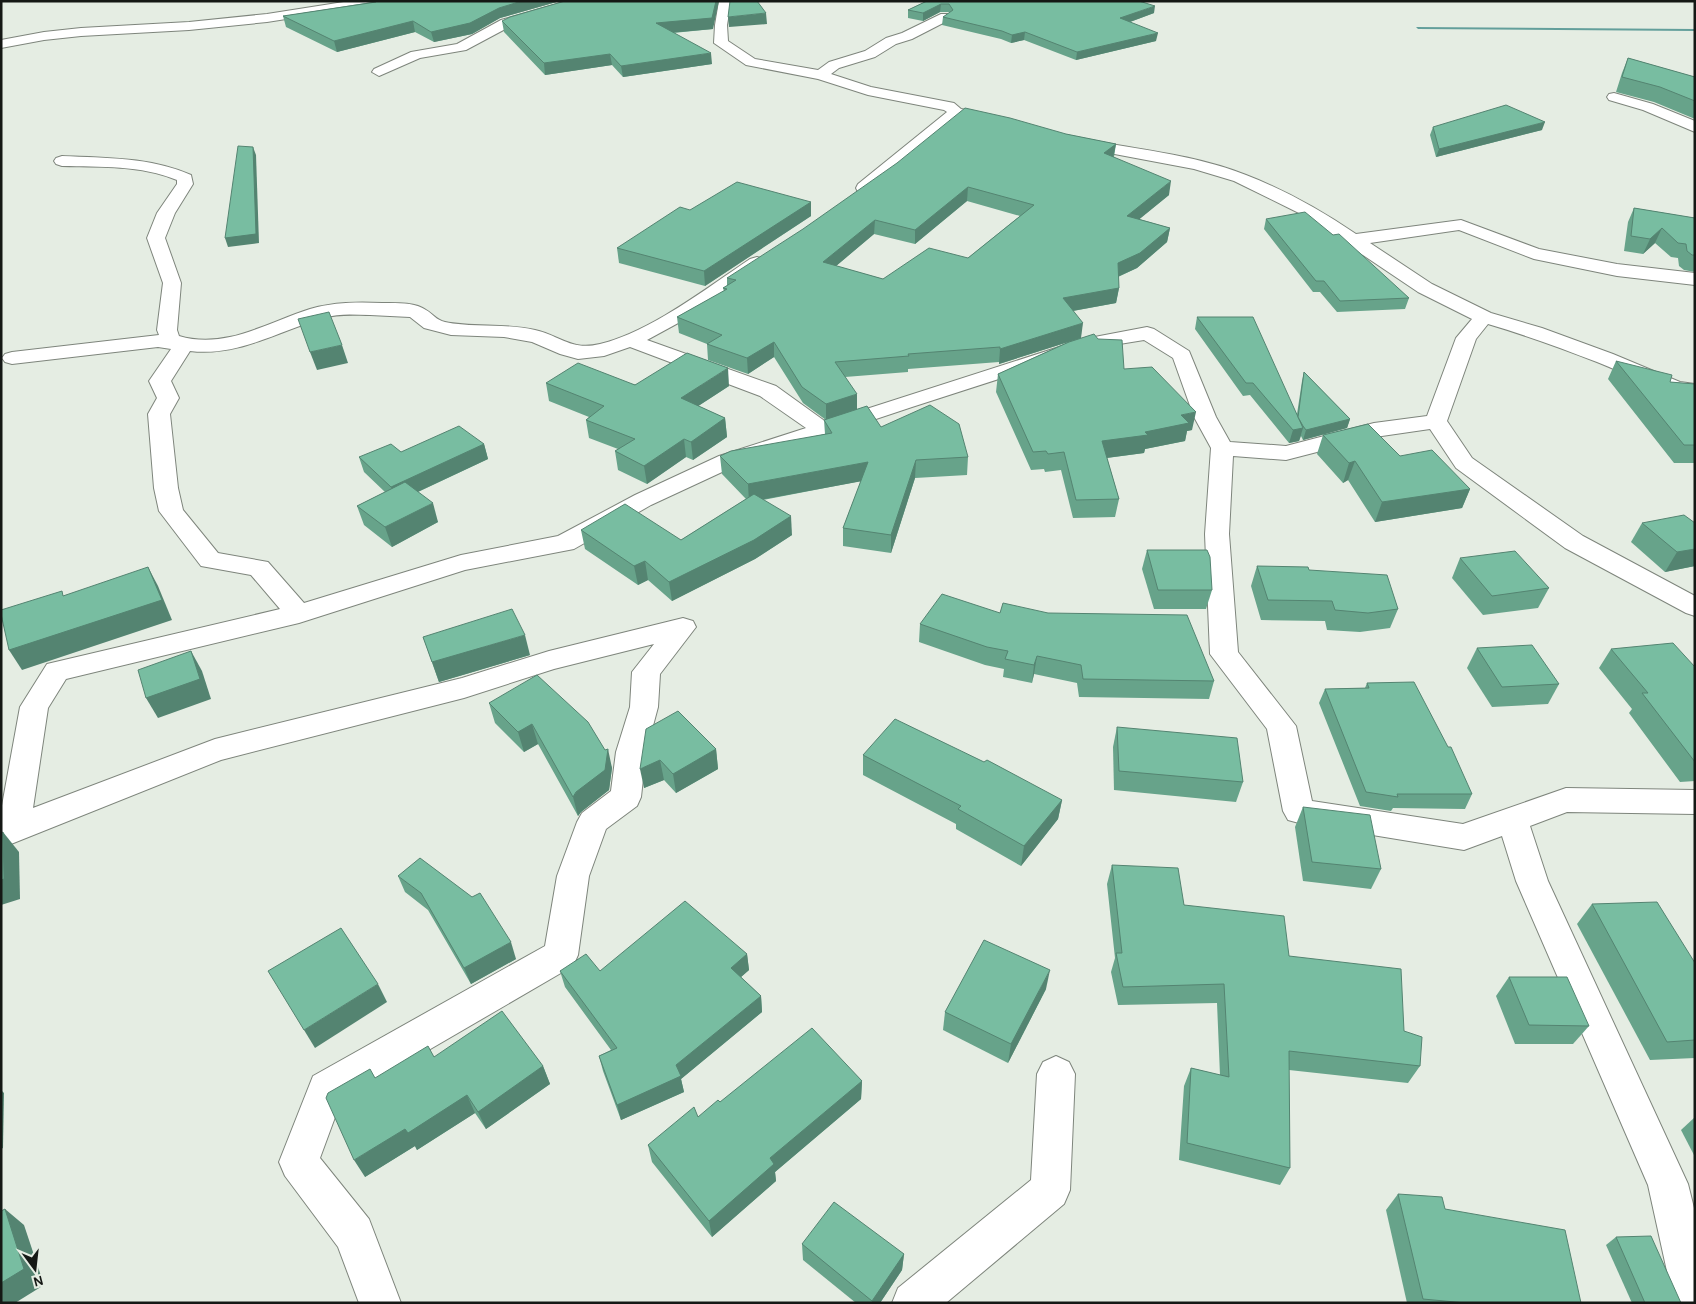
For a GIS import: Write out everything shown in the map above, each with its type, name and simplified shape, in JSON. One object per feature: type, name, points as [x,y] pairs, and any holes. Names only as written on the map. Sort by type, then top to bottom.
[{"type":"street","points":[[1,44],[72,33],[189,26],[267,18],[375,1]]},
{"type":"street","points":[[379,72],[416,54],[461,47],[506,23],[582,1]]},
{"type":"street","points":[[725,1],[721,24],[721,43],[751,62],[820,75],[868,91],[949,106],[956,112],[984,118]]},
{"type":"street","points":[[820,75],[834,65],[870,54],[945,17]]},
{"type":"street","points":[[1614,97],[1695,127]]},
{"type":"street","points":[[850,198],[888,170],[956,112]]},
{"type":"street","points":[[1065,141],[1197,165],[1240,178],[1311,212],[1425,288],[1484,318],[1535,332],[1606,358],[1676,388],[1695,390]]},
{"type":"street","points":[[62,161],[137,165],[177,174],[185,178],[185,184],[166,213],[156,238],[172,283],[167,330],[171,340],[184,345]]},
{"type":"street","points":[[1354,240],[1461,225],[1534,254],[1617,270],[1695,279]]},
{"type":"street","points":[[12,358],[158,341],[184,345],[213,345],[242,340],[276,329],[309,315],[340,309],[383,308],[419,313],[429,323],[451,329],[494,329],[542,338],[563,349],[583,353],[609,347],[663,324],[771,254]]},
{"type":"street","points":[[1436,420],[1466,338],[1484,318]]},
{"type":"street","points":[[7,832],[34,707],[57,671],[299,614],[461,563],[564,543],[644,500],[728,461],[904,402],[1091,343],[1147,333],[1182,355],[1205,417],[1222,448],[1217,534],[1224,654],[1281,726],[1299,811],[1464,837],[1566,800],[1695,802]]},
{"type":"street","points":[[628,340],[768,391],[823,430]]},
{"type":"street","points":[[184,345],[160,382],[168,398],[159,414],[166,488],[172,511],[210,560],[259,568],[299,614]]},
{"type":"street","points":[[1222,448],[1286,453],[1374,430],[1436,420]]},
{"type":"street","points":[[1436,420],[1464,463],[1574,542],[1695,607]]},
{"type":"street","points":[[7,832],[216,750],[464,688],[549,661],[683,627],[646,672],[644,707],[631,752],[626,797],[592,822],[573,876],[561,955],[326,1089],[300,1162],[354,1234],[380,1303]]},
{"type":"street","points":[[1512,819],[1532,881],[1668,1184],[1694,1303]]},
{"type":"street","points":[[913,1303],[1050,1190],[1056,1074]]},
{"type":"building","points":[[375,1],[522,1],[499,8],[470,23],[431,32],[413,21],[334,41],[283,16]]},
{"type":"building","points":[[565,1],[716,1],[712,18],[656,23],[711,53],[621,66],[610,54],[544,63],[502,21]]},
{"type":"building","points":[[730,1],[757,1],[766,13],[728,17]]},
{"type":"building","points":[[927,1],[1139,1],[1155,6],[1120,18],[1158,33],[1077,52],[1025,32],[1012,35],[943,17],[953,10],[949,4],[941,4],[923,13],[908,10]]},
{"type":"building","points":[[1628,58],[1695,77],[1695,101],[1660,87],[1622,77]]},
{"type":"building","points":[[1506,105],[1545,122],[1439,149],[1433,127]]},
{"type":"building","points":[[965,108],[1010,118],[1066,134],[1116,144],[1104,153],[1171,181],[1127,216],[1170,228],[1140,253],[1118,263],[1119,288],[1063,298],[1083,323],[1000,349],[1000,347],[908,354],[909,356],[835,362],[857,394],[826,404],[802,387],[774,342],[747,358],[707,344],[722,335],[677,317],[727,289],[723,288],[736,280],[727,278],[803,229],[897,163]],"holes":[[[968,187],[1034,205],[968,258],[929,248],[883,279],[823,262],[875,220],[915,230]]]},
{"type":"building","points":[[238,146],[253,147],[256,234],[225,238]]},
{"type":"building","points":[[737,182],[811,202],[704,271],[617,248],[680,207],[690,210]]},
{"type":"building","points":[[1634,208],[1695,218],[1695,255],[1687,251],[1686,244],[1678,243],[1662,228],[1650,239],[1631,236]]},
{"type":"building","points":[[1305,212],[1333,235],[1339,234],[1409,298],[1340,301],[1324,281],[1316,281],[1266,219]]},
{"type":"building","points":[[329,312],[342,345],[310,352],[298,319]]},
{"type":"building","points":[[1197,317],[1253,317],[1303,428],[1293,430],[1253,383],[1246,383]]},
{"type":"building","points":[[1094,334],[1098,339],[1122,340],[1124,369],[1152,367],[1196,412],[1181,415],[1189,423],[1145,432],[1148,435],[1102,441],[1119,499],[1076,500],[1064,452],[1048,454],[1046,451],[1033,452],[998,374],[1069,342]]},
{"type":"building","points":[[687,353],[728,368],[681,398],[725,418],[691,442],[684,439],[644,466],[615,451],[635,439],[586,420],[604,406],[546,383],[578,363],[635,385]]},
{"type":"building","points":[[1616,361],[1672,375],[1670,382],[1695,384],[1695,445],[1684,445]]},
{"type":"building","points":[[1304,372],[1350,419],[1306,430],[1298,417]]},
{"type":"building","points":[[930,405],[959,424],[968,457],[916,460],[891,535],[843,528],[868,462],[748,484],[720,456],[731,451],[832,433],[824,420],[867,406],[881,427]]},
{"type":"building","points":[[1368,424],[1400,456],[1432,450],[1470,489],[1382,502],[1355,461],[1349,463],[1323,435]]},
{"type":"building","points":[[459,426],[484,444],[391,487],[359,457],[391,444],[401,452]]},
{"type":"building","points":[[405,482],[433,503],[385,527],[357,506]]},
{"type":"building","points":[[754,494],[791,516],[754,540],[669,582],[645,561],[634,566],[581,530],[625,504],[681,540]]},
{"type":"building","points":[[1684,515],[1695,523],[1695,549],[1677,552],[1642,523]]},
{"type":"building","points":[[1147,550],[1207,550],[1210,557],[1212,590],[1158,590]]},
{"type":"building","points":[[1515,551],[1549,588],[1492,596],[1460,558]]},
{"type":"building","points":[[1257,566],[1308,567],[1309,570],[1387,575],[1398,609],[1368,613],[1335,610],[1332,601],[1268,600]]},
{"type":"building","points":[[148,567],[162,600],[9,650],[1,610],[62,591],[63,596]]},
{"type":"building","points":[[942,594],[1000,613],[1003,603],[1048,613],[1187,615],[1214,681],[1083,679],[1081,665],[1037,656],[1034,665],[1005,659],[1008,651],[987,647],[920,624]]},
{"type":"building","points":[[512,609],[525,635],[432,662],[423,637]]},
{"type":"building","points":[[1673,643],[1695,667],[1695,762],[1642,693],[1648,693],[1611,649]]},
{"type":"building","points":[[1532,645],[1559,684],[1502,687],[1477,648]]},
{"type":"building","points":[[191,651],[200,679],[146,698],[138,670]]},
{"type":"building","points":[[537,675],[588,722],[605,750],[608,749],[605,770],[576,792],[573,797],[532,724],[518,732],[489,703]]},
{"type":"building","points":[[1414,682],[1448,747],[1451,747],[1472,794],[1397,794],[1398,797],[1366,792],[1325,689],[1369,688],[1367,683]]},
{"type":"building","points":[[678,711],[716,749],[673,774],[660,760],[640,769],[646,729]]},
{"type":"building","points":[[895,719],[984,762],[987,760],[1062,800],[1024,846],[958,809],[961,806],[863,755]]},
{"type":"building","points":[[1117,727],[1237,738],[1243,782],[1119,771]]},
{"type":"building","points":[[1303,807],[1370,815],[1381,869],[1312,862]]},
{"type":"building","points":[[3,832],[4,879],[1,880],[1,833]]},
{"type":"building","points":[[420,858],[472,897],[480,893],[511,942],[464,968],[421,893],[398,876]]},
{"type":"building","points":[[1112,865],[1178,868],[1184,905],[1284,916],[1289,956],[1401,969],[1404,1031],[1422,1037],[1420,1066],[1289,1051],[1290,1168],[1187,1143],[1191,1068],[1229,1077],[1224,984],[1123,987],[1116,953],[1122,953]]},
{"type":"building","points":[[685,901],[747,954],[731,968],[761,996],[676,1065],[681,1076],[617,1105],[599,1056],[617,1048],[560,971],[586,954],[600,971]]},
{"type":"building","points":[[1657,902],[1695,963],[1695,1040],[1667,1042],[1592,904]]},
{"type":"building","points":[[341,928],[378,984],[304,1030],[268,971]]},
{"type":"building","points":[[984,940],[1050,970],[1011,1044],[945,1012]]},
{"type":"building","points":[[1509,977],[1567,977],[1589,1026],[1529,1025]]},
{"type":"building","points":[[502,1011],[543,1066],[478,1112],[467,1095],[408,1133],[405,1129],[354,1160],[326,1098],[328,1093],[370,1069],[375,1078],[428,1046],[434,1057]]},
{"type":"building","points":[[812,1028],[862,1081],[770,1158],[774,1164],[709,1221],[648,1145],[694,1107],[698,1117],[718,1100],[720,1102]]},
{"type":"building","points":[[1398,1194],[1442,1197],[1445,1209],[1565,1230],[1581,1303],[1466,1303],[1423,1299]]},
{"type":"building","points":[[834,1202],[904,1254],[872,1301],[802,1244]]},
{"type":"building","points":[[5,1209],[24,1269],[1,1283],[1,1211]]},
{"type":"building","points":[[1651,1236],[1681,1303],[1645,1303],[1616,1237]]},
{"type":"waterway","points":[[1418,28],[1695,30]]}]
